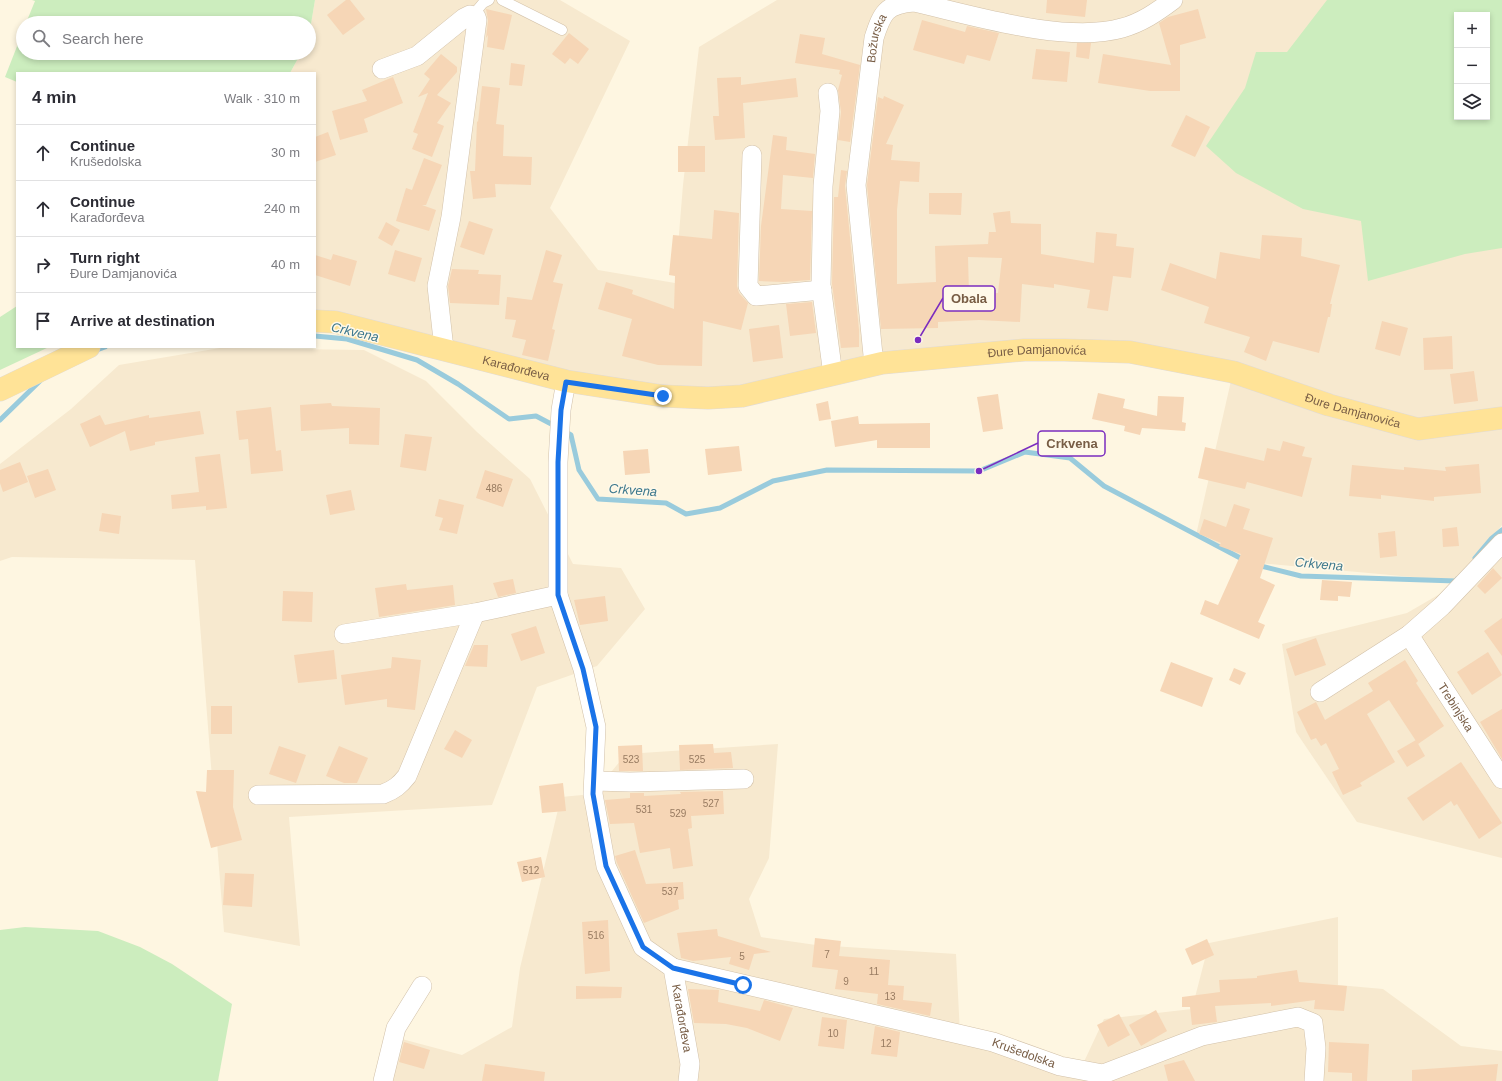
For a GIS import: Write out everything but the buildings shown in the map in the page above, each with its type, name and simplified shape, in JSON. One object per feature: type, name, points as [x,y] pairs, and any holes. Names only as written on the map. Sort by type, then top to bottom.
[{"type":"main road","name":"Karađorđeva","points":[[316,320],[335,322],[444,349],[566,382]]},
{"type":"main road","points":[[0,390],[87,348]]},
{"type":"main road","name":"Đure Damjanovića","points":[[566,382],[663,396],[708,398],[742,396],[874,365],[1024,350],[1130,352],[1233,372],[1329,405],[1418,429],[1502,418]]},
{"type":"street","name":"Božurska","points":[[874,365],[856,185],[874,38],[881,17],[886,11],[902,3],[914,2],[1033,28],[1096,32],[1121,29],[1138,23],[1173,0]]},
{"type":"street","points":[[382,68],[417,56],[464,18],[473,15],[477,20],[474,52],[451,217],[437,286],[444,349]]},
{"type":"street","points":[[828,93],[830,111],[823,186],[822,290],[833,375]]},
{"type":"street","points":[[752,155],[748,286],[756,296],[822,290]]},
{"type":"street","name":"Karađorđeva","points":[[566,382],[561,410],[558,462],[558,595],[583,669],[596,727],[593,794],[606,866],[643,947],[673,968],[690,1064],[688,1081]]},
{"type":"street","points":[[1320,692],[1410,635],[1442,606],[1502,543]]},
{"type":"street","points":[[344,634],[475,613],[558,595]]},
{"type":"street","points":[[258,795],[382,794],[400,785],[407,776],[475,613]]},
{"type":"street","name":"Trebinjska","points":[[1410,635],[1502,779]]},
{"type":"street","points":[[594,781],[630,782],[744,779]]},
{"type":"street","name":"Krušedolska","points":[[673,968],[993,1042],[1060,1074],[1103,1074],[1202,1036],[1298,1017],[1313,1022],[1316,1048],[1314,1081]]},
{"type":"street","points":[[383,1081],[396,1028],[422,986]]},
{"type":"lane","points":[[473,15],[482,3],[488,0]]},
{"type":"lane","points":[[502,0],[562,30]]},
{"type":"shaded area","points":[[315,0],[560,0],[630,41],[550,208],[598,270],[675,283],[683,185],[699,47],[777,0],[1502,0],[1502,525],[1456,581],[1248,562],[1196,535],[1233,372],[1064,350],[688,395],[606,380],[316,315],[316,72],[291,72],[297,60],[316,60],[316,16],[312,16]]},
{"type":"shaded area","points":[[220,348],[364,350],[426,381],[477,432],[530,479],[573,564],[621,568],[645,609],[597,666],[537,687],[492,805],[289,817],[300,946],[224,932],[195,560],[12,557],[0,561],[0,464],[71,409],[119,365]]},
{"type":"shaded area","points":[[1502,558],[1502,858],[1357,822],[1296,732],[1282,644],[1407,613]]},
{"type":"shaded area","points":[[778,744],[769,858],[749,899],[761,937],[816,945],[956,954],[960,1034],[1082,1066],[1104,1019],[1192,1009],[1209,943],[1338,917],[1338,985],[1383,989],[1461,1046],[1502,1051],[1502,1081],[390,1081],[398,1038],[462,1055],[512,1027],[520,968],[561,797],[593,794],[626,754]]},
{"type":"green space","points":[[32,0],[315,0],[312,16],[29,16],[35,1]]},
{"type":"green space","points":[[1327,0],[1502,0],[1502,248],[1465,254],[1368,281],[1361,221],[1303,209],[1236,173],[1206,146],[1245,88],[1256,52],[1287,52]]},
{"type":"green space","points":[[16,49],[16,60],[297,60],[291,72],[16,72],[16,82],[5,77]]},
{"type":"green space","points":[[16,307],[16,348],[47,348],[0,370],[0,317]]},
{"type":"green space","points":[[25,927],[98,931],[140,947],[172,964],[232,1004],[218,1081],[0,1081],[0,930]]},
{"type":"waterway","name":"Crkvena","points":[[316,336],[347,339],[417,360],[458,384],[509,419],[536,416],[555,426]]},
{"type":"waterway","name":"Crkvena","points":[[94,351],[102,348]]},
{"type":"waterway","name":"Crkvena","points":[[0,420],[41,380]]},
{"type":"waterway","name":"Crkvena","points":[[564,431],[571,435],[579,470],[598,499],[666,503],[686,514],[720,508],[773,481],[827,470],[979,471],[1025,452],[1070,458],[1104,486],[1244,560]]},
{"type":"waterway","name":"Crkvena","points":[[1475,558],[1491,539],[1502,530]]},
{"type":"waterway","name":"Crkvena","points":[[1257,565],[1301,576],[1456,581],[1457,579]]},
{"type":"place","name":"Obala","points":[[918,340]]},
{"type":"place","name":"Crkvena","points":[[979,471]]},
{"type":"route","points":[[663,396],[566,382],[561,410],[558,462],[558,595],[583,669],[596,727],[593,794],[606,866],[643,947],[673,968],[743,985]]}]
